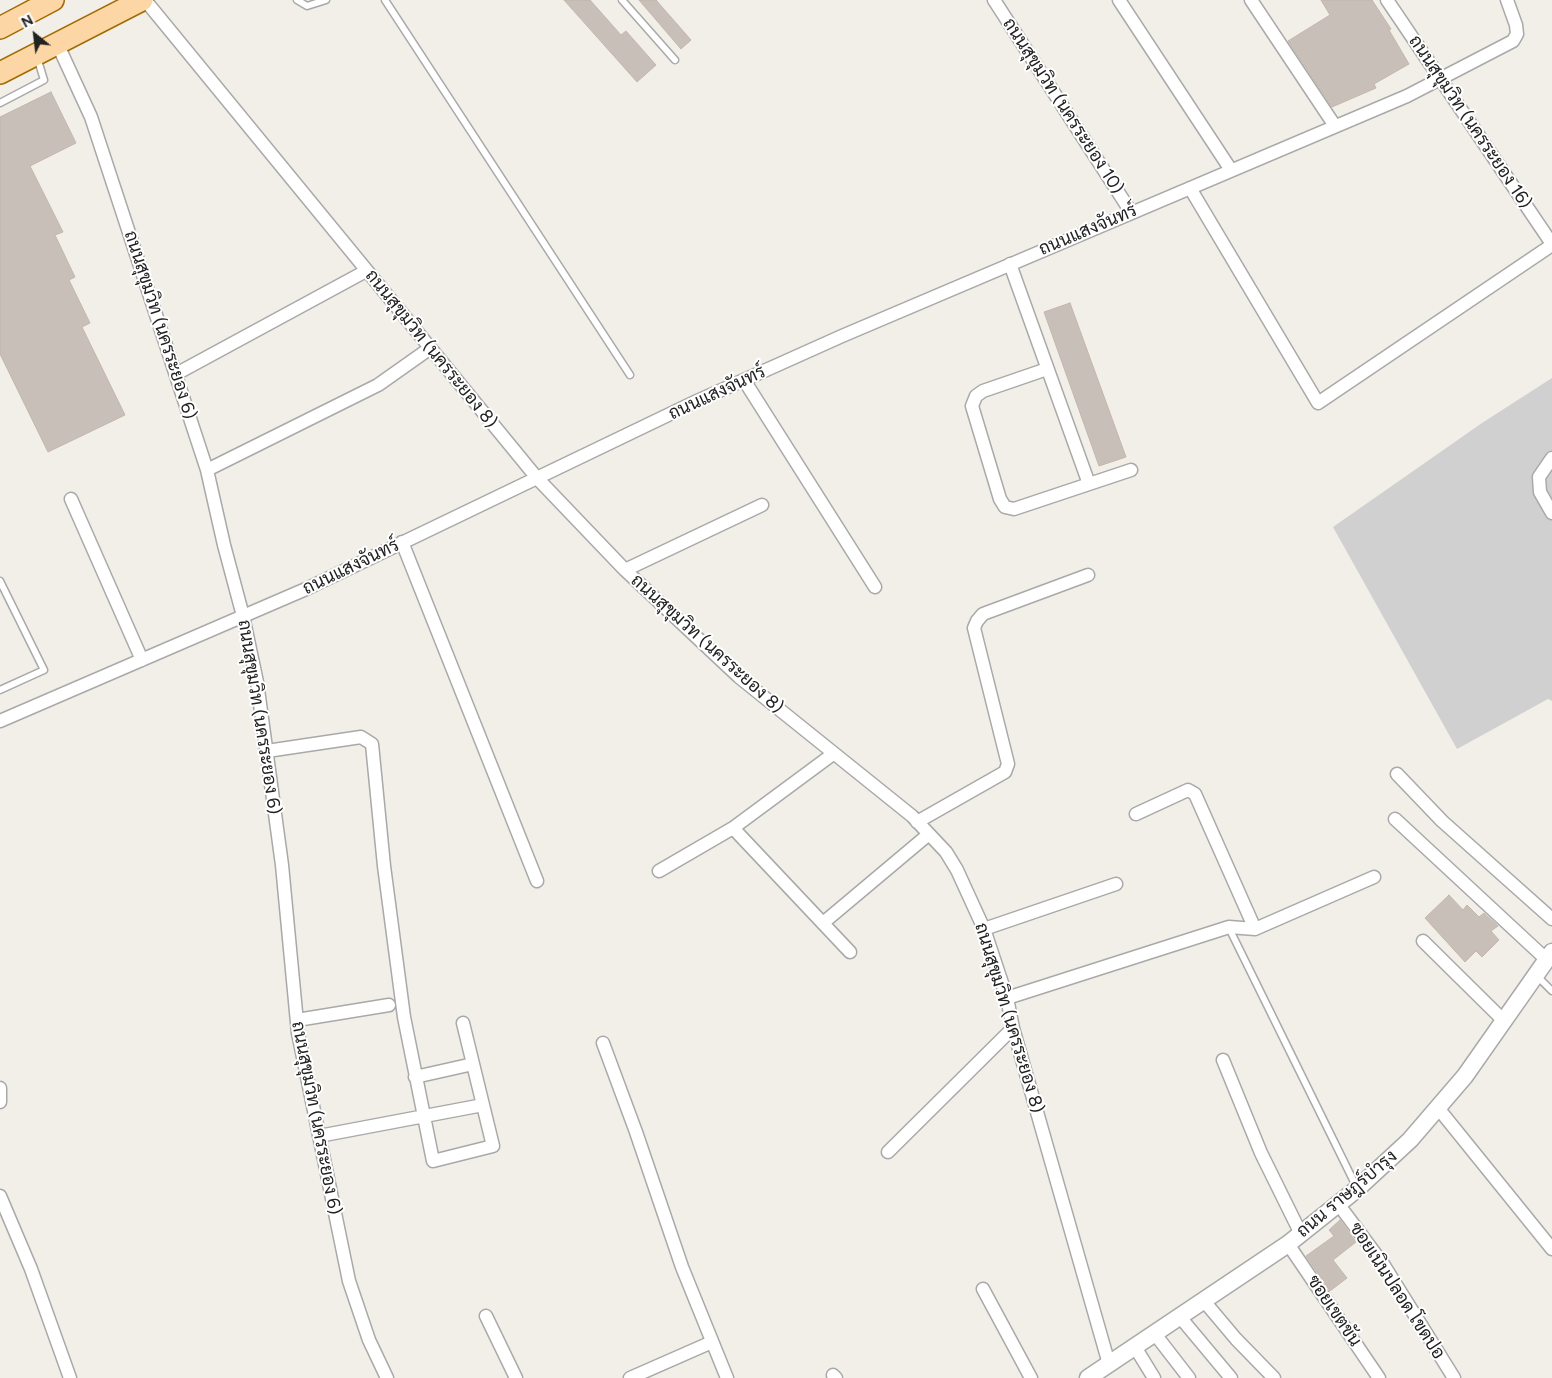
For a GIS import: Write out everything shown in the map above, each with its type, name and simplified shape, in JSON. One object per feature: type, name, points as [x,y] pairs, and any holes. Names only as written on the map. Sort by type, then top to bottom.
[{"type":"main road","points":[[0,28],[53,0]]},
{"type":"main road","points":[[0,73],[144,0]]},
{"type":"street","name":"ถนนสุขุมวิท (นครระยอง 8)","points":[[144,0],[537,478],[625,570],[739,677],[918,822],[946,852],[957,870],[984,929],[1007,998],[1013,1028],[1109,1364]]},
{"type":"street","name":"ถนนสุขุมวิท (นครระยอง 10)","points":[[994,0],[1131,212]]},
{"type":"street","points":[[1119,0],[1231,170]]},
{"type":"street","points":[[1251,0],[1335,126]]},
{"type":"street","name":"ถนนสุขุมวิท (นครระยอง 16)","points":[[1387,0],[1552,245]]},
{"type":"street","name":"ถนนแสงจันทร์","points":[[0,720],[306,589],[744,380],[1131,212],[1407,96],[1513,41],[1517,34],[1516,25],[1506,0]]},
{"type":"street","name":"ถนนสุขุมวิท (นครระยอง 6)","points":[[57,43],[91,117],[208,470],[224,545],[244,616],[257,682],[282,865],[297,1020],[319,1136],[349,1281],[369,1340],[387,1378]]},
{"type":"street","points":[[1190,188],[1318,403],[1552,245]]},
{"type":"street","points":[[1010,264],[1090,484]]},
{"type":"street","points":[[176,374],[366,271]]},
{"type":"street","points":[[208,470],[378,385],[429,349]]},
{"type":"street","points":[[1047,369],[983,391],[976,396],[972,406],[1000,499],[1006,507],[1014,509],[1131,470]]},
{"type":"street","points":[[744,380],[875,587]]},
{"type":"street","points":[[1552,458],[1538,477],[1540,492],[1552,513]]},
{"type":"street","points":[[71,498],[142,660]]},
{"type":"street","points":[[625,570],[762,505]]},
{"type":"street","points":[[402,542],[537,881]]},
{"type":"street","points":[[918,822],[1005,772],[1008,764],[974,628],[977,620],[983,614],[1088,575]]},
{"type":"street","points":[[267,752],[361,737],[372,744],[404,1017],[433,1161],[493,1146],[463,1023]]},
{"type":"street","points":[[659,871],[734,828],[833,754]]},
{"type":"street","points":[[1398,774],[1460,838],[1552,919]]},
{"type":"street","points":[[1136,814],[1188,790],[1195,794],[1255,929]]},
{"type":"street","points":[[1395,819],[1549,956]]},
{"type":"street","points":[[734,828],[850,952]]},
{"type":"street","points":[[823,923],[929,834]]},
{"type":"street","points":[[1007,998],[1229,928],[1255,929],[1374,877]]},
{"type":"street","points":[[984,929],[1116,884]]},
{"type":"street","points":[[1423,941],[1503,1020]]},
{"type":"street","name":"ถนน ราษฎร์บำรุง","points":[[1088,1378],[1294,1239],[1357,1189],[1410,1140],[1465,1076],[1549,956]]},
{"type":"street","points":[[297,1020],[389,1005]]},
{"type":"street","points":[[888,1152],[1013,1028]]},
{"type":"street","points":[[603,1043],[636,1132],[682,1267],[727,1378]]},
{"type":"street","name":"ซอยเขตขัน","points":[[1223,1060],[1294,1239],[1379,1378]]},
{"type":"street","points":[[415,1077],[473,1064]]},
{"type":"street","points":[[0,1088],[0,1102]]},
{"type":"street","points":[[319,1136],[425,1118],[483,1105]]},
{"type":"street","points":[[1438,1108],[1552,1249]]},
{"type":"street","points":[[0,1196],[31,1270],[70,1378]]},
{"type":"street","name":"ซอยเนินปลอด โขดปอ","points":[[1339,1205],[1383,1264],[1454,1378]]},
{"type":"street","points":[[983,1289],[1031,1378]]},
{"type":"street","points":[[1204,1301],[1236,1339],[1274,1378]]},
{"type":"street","points":[[486,1316],[516,1378]]},
{"type":"street","points":[[1180,1317],[1231,1378]]},
{"type":"street","points":[[1155,1334],[1189,1378]]},
{"type":"street","points":[[630,1378],[712,1342]]},
{"type":"street","points":[[1135,1347],[1154,1378]]},
{"type":"lane","points":[[297,0],[307,6],[326,0]]},
{"type":"lane","points":[[386,0],[630,375]]},
{"type":"lane","points":[[622,0],[675,60]]},
{"type":"lane","points":[[0,103],[44,80],[36,54]]},
{"type":"lane","points":[[0,580],[44,670],[0,690]]},
{"type":"lane","points":[[1229,928],[1357,1189]]},
{"type":"lane","points":[[1537,975],[1552,991]]},
{"type":"shaded area","points":[[1552,378],[1552,701],[1548,699],[1457,749],[1333,527],[1482,423]]},
{"type":"building","points":[[564,0],[590,0],[621,35],[626,31],[656,65],[637,82]]},
{"type":"building","points":[[639,0],[656,0],[691,40],[681,49]]},
{"type":"building","points":[[1321,0],[1372,0],[1391,29],[1389,30],[1409,64],[1374,84],[1376,88],[1332,107],[1288,41],[1330,15]]},
{"type":"building","points":[[51,92],[76,143],[30,166],[63,232],[55,235],[75,277],[69,280],[90,323],[82,327],[125,415],[48,452],[0,354],[0,117]]},
{"type":"building","points":[[1070,303],[1126,457],[1099,466],[1044,312]]},
{"type":"building","points":[[1449,895],[1463,910],[1467,905],[1479,917],[1484,913],[1498,926],[1491,931],[1499,940],[1482,957],[1476,951],[1465,962],[1425,918]]},
{"type":"building","points":[[1340,1220],[1356,1242],[1333,1260],[1347,1278],[1330,1291],[1306,1256],[1334,1236],[1329,1230]]}]
